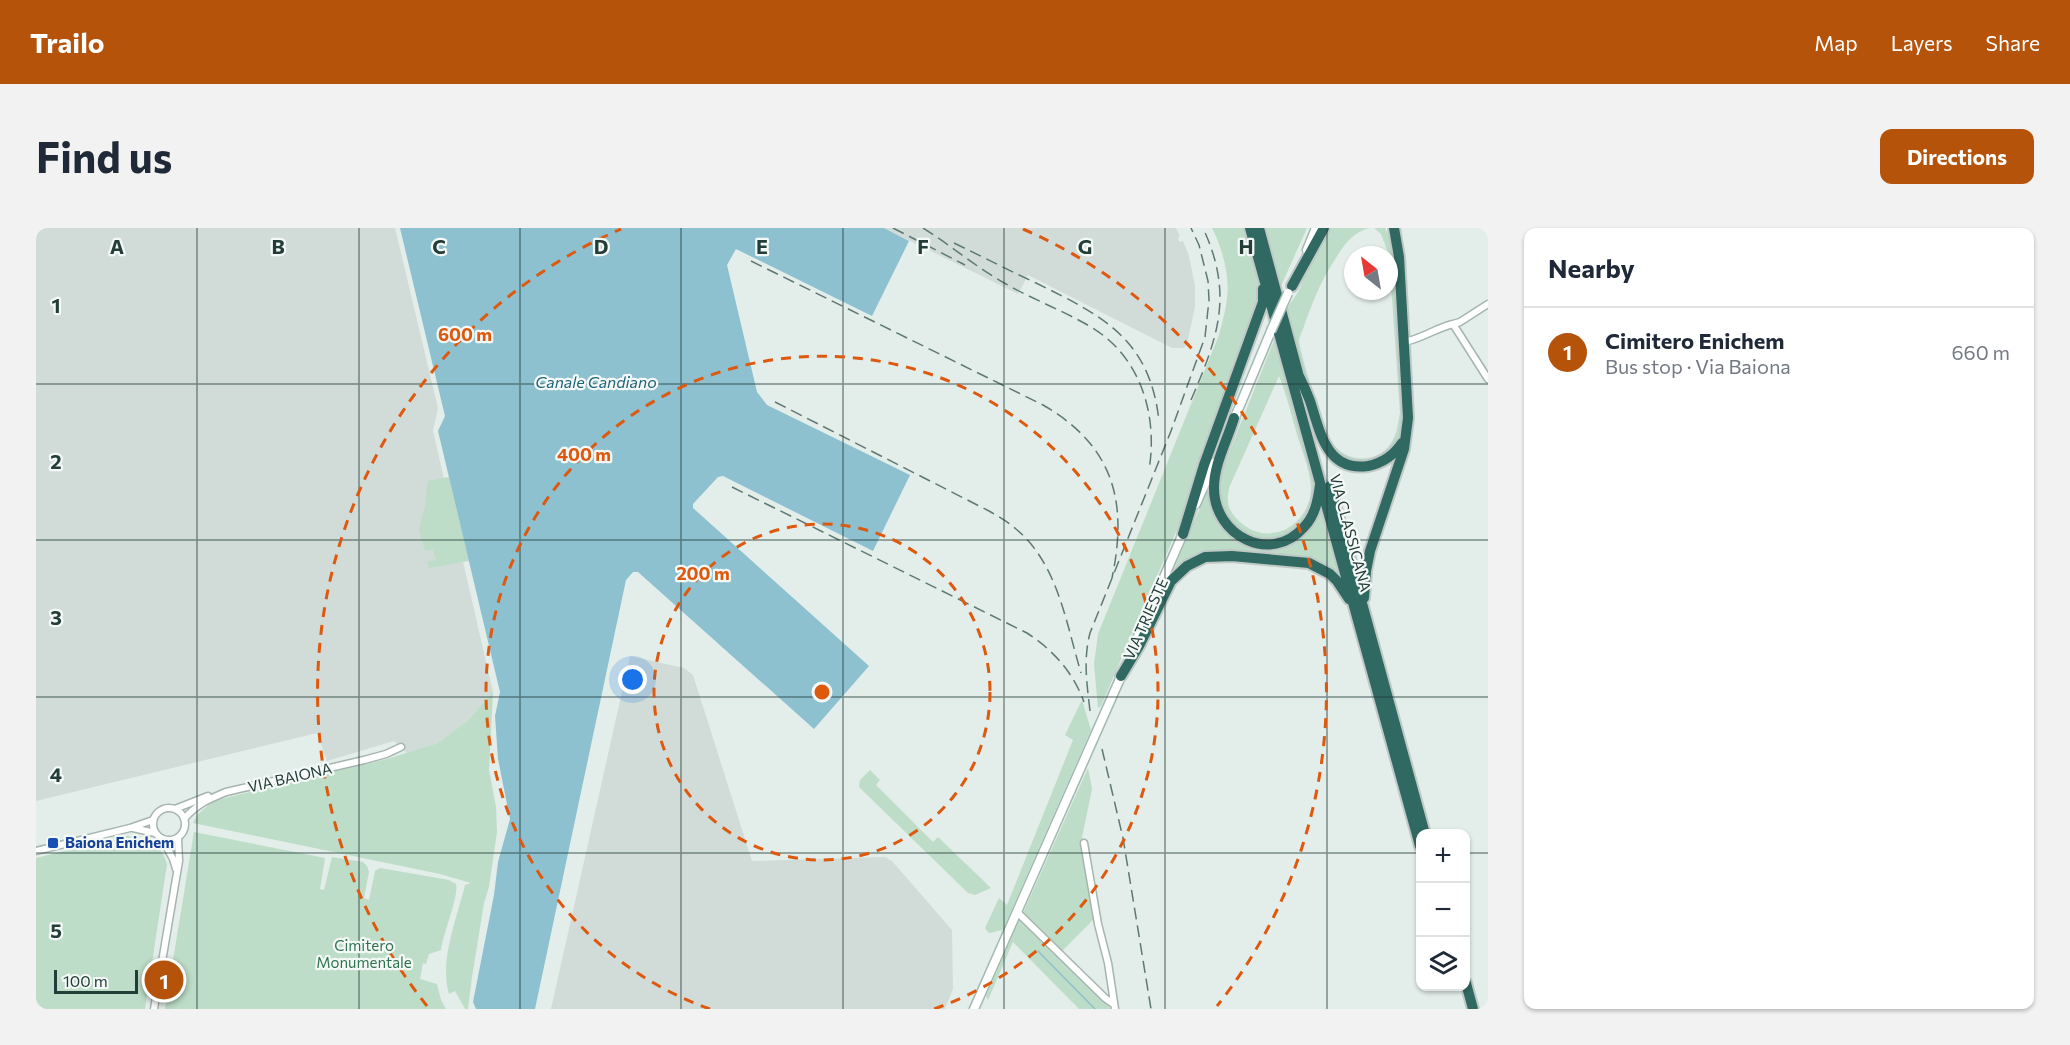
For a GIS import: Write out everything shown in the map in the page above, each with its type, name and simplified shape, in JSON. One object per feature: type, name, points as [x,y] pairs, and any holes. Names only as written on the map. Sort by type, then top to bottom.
[{"type":"highway","points":[[1290,289],[1324,228]]},
{"type":"highway","points":[[1389,228],[1397,246]]},
{"type":"highway","points":[[1394,228],[1398,246]]},
{"type":"highway","points":[[1183,534],[1203,465],[1263,302],[1264,292],[1254,229]]},
{"type":"highway","name":"VIA CLASSICANA","points":[[1254,229],[1299,376],[1424,829]]},
{"type":"highway","name":"VIA CLASSICANA","points":[[1254,229],[1416,831]]},
{"type":"highway","points":[[1364,607],[1366,571],[1370,551],[1404,449],[1407,429],[1398,248]]},
{"type":"highway","points":[[1299,376],[1310,401],[1320,437],[1339,460],[1351,465],[1375,465],[1390,457],[1397,450],[1407,429]]},
{"type":"highway","points":[[1234,418],[1215,474],[1214,490],[1216,508],[1224,523],[1234,533],[1261,544],[1275,544],[1295,536],[1311,518],[1321,482]]},
{"type":"highway","points":[[1121,676],[1139,646],[1171,581],[1187,566],[1205,558],[1232,556],[1287,560],[1316,566],[1337,581],[1346,593],[1357,617]]},
{"type":"highway","points":[[1461,991],[1466,1009]]},
{"type":"highway","points":[[1468,991],[1473,1009]]},
{"type":"main road","name":"VIA TRIESTE","points":[[974,1009],[1316,228]]},
{"type":"street","points":[[1404,342],[1415,340],[1442,327],[1460,322],[1488,304]]},
{"type":"street","points":[[1453,324],[1488,379]]},
{"type":"street","name":"VIA BAIONA","points":[[184,819],[206,799],[226,792],[375,757],[401,747]]},
{"type":"street","points":[[36,851],[130,828],[153,820],[164,809],[175,809],[201,798],[226,792]]},
{"type":"street","points":[[162,839],[178,838],[183,832],[184,819],[175,809]]},
{"type":"street","points":[[153,820],[155,832],[162,839],[173,859],[176,872]]},
{"type":"street","points":[[130,828],[155,832]]},
{"type":"street","points":[[154,1009],[179,861],[178,838]]},
{"type":"street","points":[[1084,843],[1098,924],[1110,972],[1113,1006]]},
{"type":"street","points":[[1017,912],[1113,1006]]},
{"type":"shaded area","points":[[36,228],[395,228],[438,408],[433,431],[493,692],[468,720],[438,743],[407,753],[394,741],[327,761],[317,733],[36,801]]},
{"type":"shaded area","points":[[884,228],[1176,228],[1180,236],[1179,242],[1183,241],[1189,256],[1195,286],[1195,307],[1187,344],[1184,348],[1172,348],[1028,275],[1018,294]]},
{"type":"shaded area","points":[[630,656],[684,668],[693,675],[752,861],[885,857],[892,861],[952,930],[953,989],[945,1009],[551,1009]]},
{"type":"green space","points":[[1212,228],[1244,228],[1260,283],[1258,305],[1191,484],[1182,518],[1101,706],[1098,708],[1094,664],[1098,634],[1219,335],[1224,316],[1228,289],[1226,271]]},
{"type":"green space","points":[[1266,228],[1307,228],[1281,286]]},
{"type":"green space","points":[[1329,228],[1369,228],[1355,235],[1345,244],[1325,275],[1299,340],[1313,392],[1329,437],[1339,450],[1354,458],[1371,458],[1378,455],[1385,450],[1396,433],[1400,413],[1392,300],[1397,300],[1404,413],[1400,439],[1396,447],[1378,461],[1354,463],[1335,454],[1317,422],[1286,312],[1300,288],[1324,234]]},
{"type":"green space","points":[[1374,228],[1385,228],[1394,246],[1386,246],[1381,234]]},
{"type":"green space","points":[[1277,333],[1316,485],[1313,504],[1304,521],[1288,534],[1269,540],[1250,538],[1221,513],[1218,480]],"holes":[[[1279,376],[1306,462],[1311,487],[1304,513],[1296,522],[1275,533],[1262,533],[1250,529],[1237,519],[1229,507],[1228,496],[1229,488]]]},
{"type":"green space","points":[[449,477],[469,561],[429,568],[427,562],[436,560],[433,549],[425,551],[419,530],[428,481]]},
{"type":"green space","points":[[1209,487],[1212,506],[1219,523],[1232,537],[1249,545],[1288,543],[1322,495],[1346,585],[1302,557],[1185,562],[1173,571]]},
{"type":"green space","points":[[493,692],[489,770],[496,807],[497,832],[468,1009],[465,1009],[455,991],[449,994],[446,968],[450,940],[465,885],[471,883],[440,874],[193,823],[197,815],[213,801],[387,759],[438,743],[468,720]]},
{"type":"green space","points":[[1082,700],[1091,730],[1003,930],[989,933],[985,928],[999,898],[1007,905],[1073,740],[1065,735]]},
{"type":"green space","points":[[1088,768],[1092,789],[1082,837],[1094,919],[1061,952],[1023,913]]},
{"type":"green space","points":[[870,770],[880,780],[876,785],[933,842],[938,837],[991,888],[975,895],[968,893],[859,787],[860,780]]},
{"type":"green space","name":"Cimitero Monumentale","points":[[194,832],[325,858],[320,889],[324,890],[332,857],[363,862],[369,872],[364,898],[369,900],[375,871],[380,868],[449,880],[456,884],[455,897],[441,950],[429,954],[426,964],[423,963],[420,979],[437,984],[446,1009],[165,1009]]},
{"type":"green space","points":[[127,836],[147,840],[157,846],[167,864],[145,1009],[36,1009],[36,858]]},
{"type":"green space","points":[[1019,920],[1111,1009],[1079,1009],[1013,942],[988,1000],[986,996]]},
{"type":"water","name":"Canale Candiano","points":[[400,228],[884,228],[909,241],[872,316],[736,249],[727,265],[757,392],[767,405],[910,475],[873,551],[723,476],[718,477],[693,504],[693,508],[869,666],[814,729],[638,572],[633,572],[626,580],[535,1009],[476,1009],[473,1002],[494,895],[498,862],[510,819],[498,759],[495,716],[500,692],[438,431],[445,416]]},
{"type":"waterway","points":[[1038,951],[1095,1009]]},
{"type":"railway","points":[[893,228],[965,265]]},
{"type":"railway","points":[[923,228],[995,278],[1091,327],[1122,354],[1134,371],[1148,408],[1151,429],[1149,470]]},
{"type":"railway","points":[[1090,711],[1086,662],[1090,633],[1171,431],[1205,337],[1209,300],[1208,281],[1199,245],[1191,228]]},
{"type":"railway","points":[[1191,400],[1209,356],[1219,316],[1218,274],[1203,228]]},
{"type":"railway","points":[[954,243],[1082,307],[1119,334],[1134,350],[1145,369],[1154,393],[1159,421]]},
{"type":"railway","points":[[751,261],[1043,405],[1067,421],[1086,439],[1100,458],[1110,478],[1116,501],[1118,525],[1117,550],[1112,578]]},
{"type":"railway","points":[[775,402],[989,511],[1016,529],[1042,559],[1051,577],[1059,595],[1081,673]]},
{"type":"railway","points":[[732,487],[1027,633],[1045,647],[1068,671],[1084,702]]},
{"type":"railway","points":[[1102,749],[1123,838],[1151,1009]]},
{"type":"place","name":"Baiona Enichem","points":[[53,843]]},
{"type":"place","name":"Cimitero Enichem","points":[[164,980]]}]
